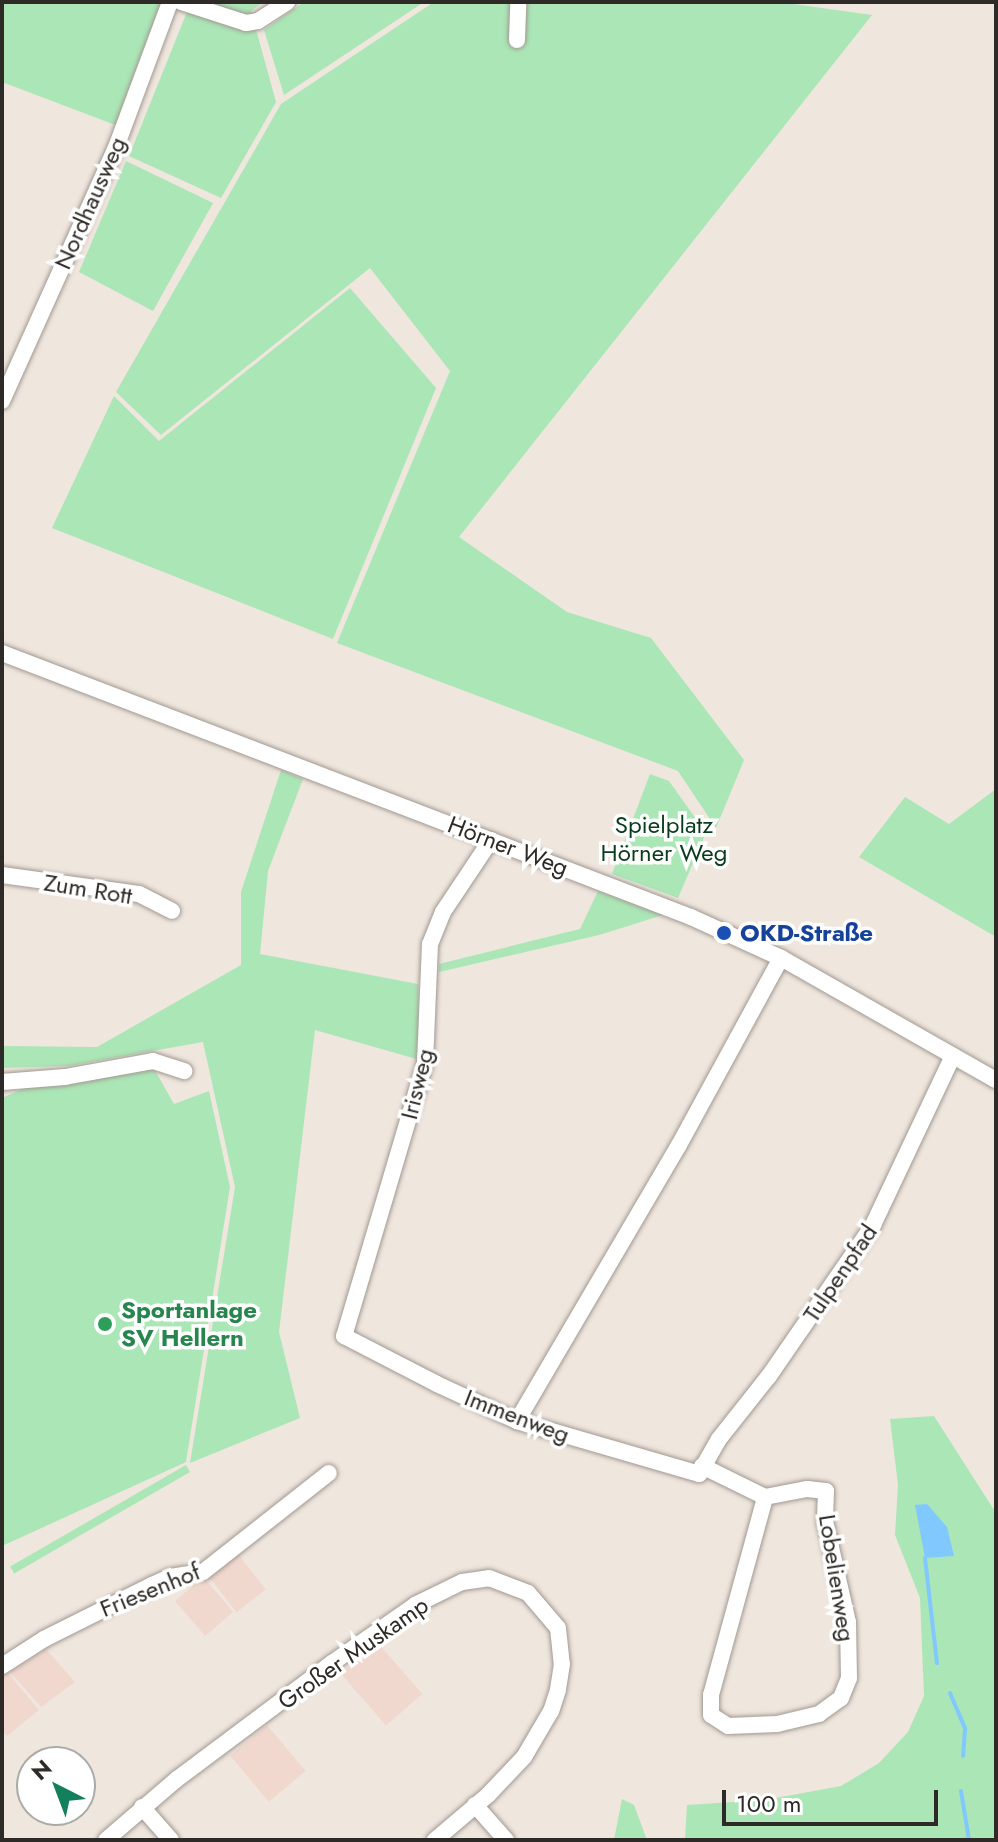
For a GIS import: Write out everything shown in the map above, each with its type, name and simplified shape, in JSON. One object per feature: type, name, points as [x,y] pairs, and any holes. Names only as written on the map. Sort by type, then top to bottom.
[{"type":"street","name":"Nordhausweg","points":[[2,401],[115,150],[170,2]]},
{"type":"street","points":[[181,2],[246,23],[258,21],[287,2]]},
{"type":"street","points":[[517,40],[518,2]]},
{"type":"street","name":"Hörner Weg","points":[[2,653],[656,902],[781,958],[996,1080]]},
{"type":"street","name":"Irisweg","points":[[344,1336],[425,1063],[430,944],[443,912],[491,840]]},
{"type":"street","name":"Zum Rott","points":[[2,875],[139,894],[172,911]]},
{"type":"street","points":[[517,1421],[679,1145],[781,958]]},
{"type":"street","name":"Tulpenpfad","points":[[700,1470],[873,1225],[953,1056]]},
{"type":"street","points":[[2,1082],[65,1077],[153,1061],[184,1071]]},
{"type":"street","name":"Immenweg","points":[[344,1336],[517,1421],[700,1470]]},
{"type":"street","points":[[700,1470],[765,1497]]},
{"type":"street","name":"Friesenhof","points":[[2,1666],[44,1639],[152,1585],[170,1577],[203,1572],[329,1473]]},
{"type":"street","name":"Lobelienweg","points":[[807,1489],[826,1491],[825,1521],[848,1622],[849,1678],[841,1698],[819,1714],[777,1724],[728,1726],[711,1715],[711,1695],[765,1497],[807,1489]]},
{"type":"street","name":"Großer Muskamp","points":[[106,1840],[142,1807],[332,1663],[415,1605],[462,1582],[489,1578],[528,1593],[547,1612],[558,1628],[562,1664],[551,1711],[524,1757],[435,1840]]},
{"type":"street","points":[[475,1805],[506,1840]]},
{"type":"street","points":[[142,1807],[171,1840]]},
{"type":"shaded area","points":[[235,1550],[266,1589],[237,1612],[206,1573]]},
{"type":"shaded area","points":[[203,1577],[233,1612],[205,1636],[175,1601]]},
{"type":"shaded area","points":[[377,1642],[422,1694],[386,1726],[341,1673]]},
{"type":"shaded area","points":[[46,1649],[75,1682],[41,1707],[10,1672]]},
{"type":"shaded area","points":[[7,1672],[39,1710],[7,1736],[2,1731],[2,1676]]},
{"type":"shaded area","points":[[267,1725],[306,1771],[269,1802],[230,1756]]},
{"type":"green space","points":[[2,2],[166,2],[118,126],[2,82]]},
{"type":"green space","points":[[191,2],[263,2],[251,11],[276,102],[221,198],[129,156]]},
{"type":"green space","points":[[304,2],[424,2],[284,95],[264,30]]},
{"type":"green space","points":[[434,2],[779,2],[872,15],[459,537],[567,612],[651,638],[744,760],[716,828],[678,771],[337,643],[450,371],[370,268],[161,435],[116,392],[281,104]]},
{"type":"green space","points":[[126,161],[213,203],[153,311],[79,272]]},
{"type":"green space","points":[[350,288],[436,388],[333,639],[52,528],[114,396],[159,441]]},
{"type":"green space","points":[[281,770],[303,779],[268,871],[260,954],[418,984],[420,1060],[315,1030],[279,1332],[300,1418],[190,1463],[235,1187],[203,1042],[68,1066],[2,1068],[2,1046],[97,1047],[241,965],[241,892]]},
{"type":"green space","name":"Spielplatz Hörner Weg","points":[[650,774],[669,781],[706,833],[678,898],[612,874]]},
{"type":"green space","points":[[996,789],[996,937],[859,857],[905,797],[949,824]]},
{"type":"green space","points":[[598,891],[663,915],[599,935],[439,972],[439,964],[580,929]]},
{"type":"green space","name":"Sportanlage SV Hellern","points":[[153,1067],[174,1104],[209,1091],[230,1187],[186,1462],[2,1546],[2,1098],[29,1086]]},
{"type":"green space","points":[[934,1416],[996,1513],[996,1840],[685,1840],[687,1805],[765,1800],[841,1786],[879,1763],[908,1732],[924,1696],[920,1598],[895,1535],[898,1485],[890,1419]]},
{"type":"green space","points":[[186,1465],[190,1472],[14,1573],[10,1567]]},
{"type":"green space","points":[[622,1799],[634,1805],[647,1840],[614,1840]]},
{"type":"water","points":[[927,1504],[947,1527],[954,1556],[925,1558],[915,1505]]},
{"type":"waterway","points":[[925,1558],[937,1663]]},
{"type":"waterway","points":[[950,1693],[965,1729],[963,1756]]},
{"type":"waterway","points":[[961,1791],[969,1840]]},
{"type":"place","name":"OKD-Straße","points":[[724,933]]},
{"type":"place","name":"Sportanlage SV Hellern","points":[[105,1324]]}]
